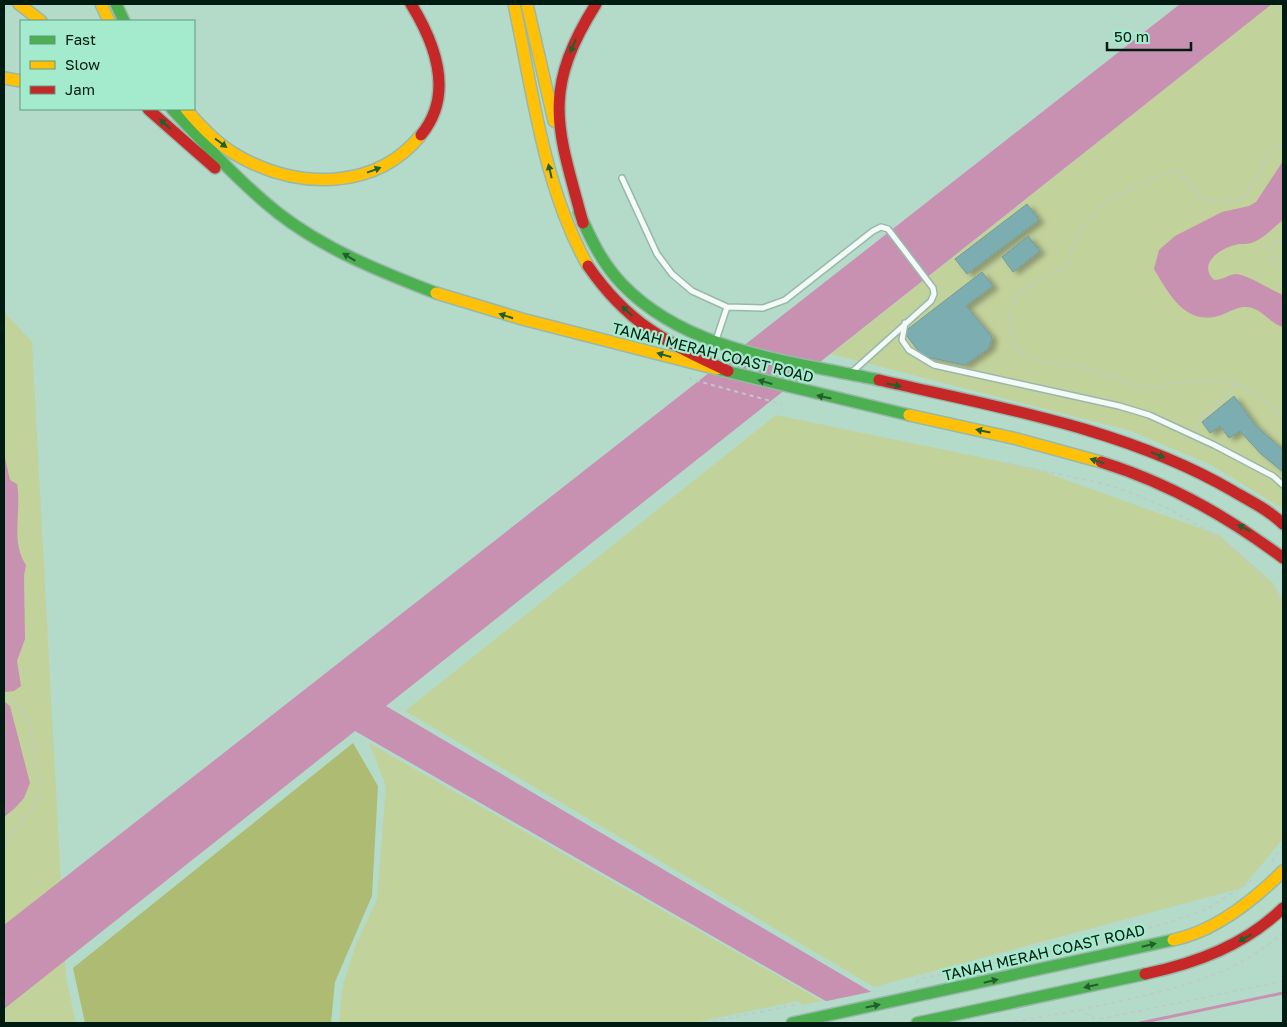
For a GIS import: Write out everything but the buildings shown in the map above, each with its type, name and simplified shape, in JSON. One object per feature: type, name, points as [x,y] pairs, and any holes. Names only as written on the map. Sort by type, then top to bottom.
[{"type":"main road","points":[[19,4],[40,20]]},
{"type":"main road","points":[[101,4],[109,20]]},
{"type":"main road","points":[[116,4],[124,20]]},
{"type":"main road","points":[[187,110],[215,139],[240,157],[270,169],[301,176],[330,179],[356,177],[383,167],[407,152],[427,128],[438,100],[440,71],[434,42],[424,20],[411,4]]},
{"type":"main road","points":[[514,4],[551,178],[584,262],[598,282],[653,333],[728,371]]},
{"type":"main road","name":"TANAH MERAH COAST ROAD","points":[[527,4],[567,179],[583,223],[600,256],[636,298],[664,320],[734,348],[829,371],[1028,414],[1138,447],[1206,475],[1278,517],[1283,524]]},
{"type":"main road","points":[[583,223],[560,129],[558,100],[569,55],[580,28],[596,4]]},
{"type":"main road","points":[[4,78],[20,81]]},
{"type":"main road","points":[[149,110],[212,165],[272,209]]},
{"type":"main road","name":"TANAH MERAH COAST ROAD","points":[[173,110],[272,209],[360,263],[434,293],[512,318],[728,371],[802,392],[1030,441],[1126,470],[1192,498],[1259,537],[1283,558]]},
{"type":"main road","points":[[1028,414],[1036,430],[1030,441]]},
{"type":"main road","name":"TANAH MERAH COAST ROAD","points":[[792,1023],[943,992],[1182,938],[1208,928],[1242,909],[1283,871]]},
{"type":"main road","points":[[917,1023],[1186,965],[1216,953],[1250,935],[1283,908]]},
{"type":"lane","points":[[622,178],[657,254],[672,274],[692,292],[727,307],[763,308],[785,300],[873,231],[881,227],[888,229],[934,288],[934,294],[931,301],[848,375]]},
{"type":"lane","points":[[715,342],[727,307]]},
{"type":"lane","points":[[905,323],[902,340],[909,350],[934,365],[1119,406],[1149,415],[1273,476],[1283,485]]},
{"type":"path","points":[[1283,144],[1279,145],[1262,163],[1248,192],[1238,200],[1205,200],[1176,170],[1106,202],[1090,220],[1070,248],[1067,266],[1016,295],[1008,322],[1016,350],[1039,360],[1081,367],[1141,389],[1165,384],[1230,380],[1256,394],[1283,417]]},
{"type":"path","points":[[1283,242],[1279,240],[1268,247],[1270,259],[1283,266]]},
{"type":"path","points":[[700,381],[782,404]]},
{"type":"path","points":[[1190,434],[1209,410],[1237,383]]},
{"type":"path","points":[[1004,463],[1134,494],[1182,517],[1241,554],[1266,578],[1283,604]]},
{"type":"path","points":[[4,695],[15,702],[27,720],[38,778],[38,796],[31,810],[7,840],[4,848]]},
{"type":"path","points":[[1270,865],[1283,845]]},
{"type":"path","points":[[916,985],[918,979],[1120,936],[1167,923],[1207,909],[1257,877]]},
{"type":"path","points":[[1007,1023],[1080,1010],[1095,1020],[1283,981]]},
{"type":"path","points":[[705,1023],[794,1005],[800,1009]]},
{"type":"green space","points":[[1272,4],[1283,4],[1283,509],[1211,465],[1131,431],[831,354]]},
{"type":"green space","points":[[4,312],[32,342],[66,977],[76,1023],[4,1023]]},
{"type":"green space","points":[[776,415],[1033,468],[1219,535],[1273,583],[1283,600],[1283,839],[1242,888],[874,987],[405,711]]},
{"type":"green space","points":[[353,743],[378,786],[372,896],[335,982],[331,1023],[85,1023],[73,968]]},
{"type":"green space","points":[[369,743],[822,1001],[802,1005],[798,1001],[693,1023],[339,1023],[342,988],[356,944],[377,899],[386,786]]},
{"type":"shaded area","points":[[1180,4],[1272,4],[386,706],[924,1023],[864,1023],[355,731],[4,1009],[4,925]]},
{"type":"shaded area","points":[[1283,161],[1283,220],[1266,235],[1254,242],[1237,244],[1222,250],[1212,258],[1208,269],[1214,280],[1236,274],[1252,279],[1283,295],[1283,327],[1274,323],[1257,310],[1247,307],[1206,318],[1187,312],[1172,297],[1154,269],[1159,250],[1175,236],[1222,212],[1249,206],[1256,202]]},
{"type":"shaded area","points":[[4,454],[10,480],[17,484],[17,536],[21,556],[26,565],[24,576],[25,639],[17,661],[21,686],[14,691],[5,692]]},
{"type":"shaded area","points":[[4,701],[10,706],[30,783],[24,798],[4,817]]},
{"type":"pier","points":[[875,991],[927,1023],[859,1023],[822,1002]]},
{"type":"waterway","points":[[1140,1023],[1283,993]]},
{"type":"traffic: fast","points":[[116,4],[124,20]]},
{"type":"traffic: fast","points":[[173,110],[250,189],[296,226],[314,238],[354,259],[436,293]]},
{"type":"traffic: fast","points":[[579,212],[608,268],[622,284],[648,307],[677,325],[709,339],[742,350],[776,359],[879,380]]},
{"type":"traffic: fast","points":[[717,369],[909,415]]},
{"type":"traffic: fast","points":[[792,1023],[1173,940]]},
{"type":"traffic: fast","points":[[917,1023],[1145,974]]},
{"type":"traffic: slow","points":[[19,4],[40,20]]},
{"type":"traffic: slow","points":[[101,4],[109,20]]},
{"type":"traffic: slow","points":[[514,4],[541,138],[550,171],[560,204],[588,266]]},
{"type":"traffic: slow","points":[[527,4],[554,121]]},
{"type":"traffic: slow","points":[[4,78],[20,81]]},
{"type":"traffic: slow","points":[[187,110],[211,136],[240,157],[263,168],[287,175],[312,179],[336,179],[360,175],[382,166],[403,153],[421,135]]},
{"type":"traffic: slow","points":[[436,293],[522,319],[717,369]]},
{"type":"traffic: slow","points":[[909,415],[1017,439],[1101,462]]},
{"type":"traffic: slow","points":[[1173,940],[1189,936],[1219,922],[1246,904],[1283,871]]},
{"type":"traffic: jam","points":[[411,4],[427,35],[438,69],[437,103],[431,119],[421,135]]},
{"type":"traffic: jam","points":[[583,223],[561,136],[559,112],[561,88],[567,63],[578,35],[596,4]]},
{"type":"traffic: jam","points":[[149,110],[215,168]]},
{"type":"traffic: jam","points":[[588,266],[618,303],[634,317],[686,351],[728,371]]},
{"type":"traffic: jam","points":[[879,380],[1060,422],[1150,451],[1233,491],[1266,510],[1283,524]]},
{"type":"traffic: jam","points":[[1101,462],[1150,480],[1196,502],[1240,528],[1283,558]]},
{"type":"traffic: jam","points":[[1145,974],[1164,970],[1219,951],[1253,932],[1283,908]]}]
